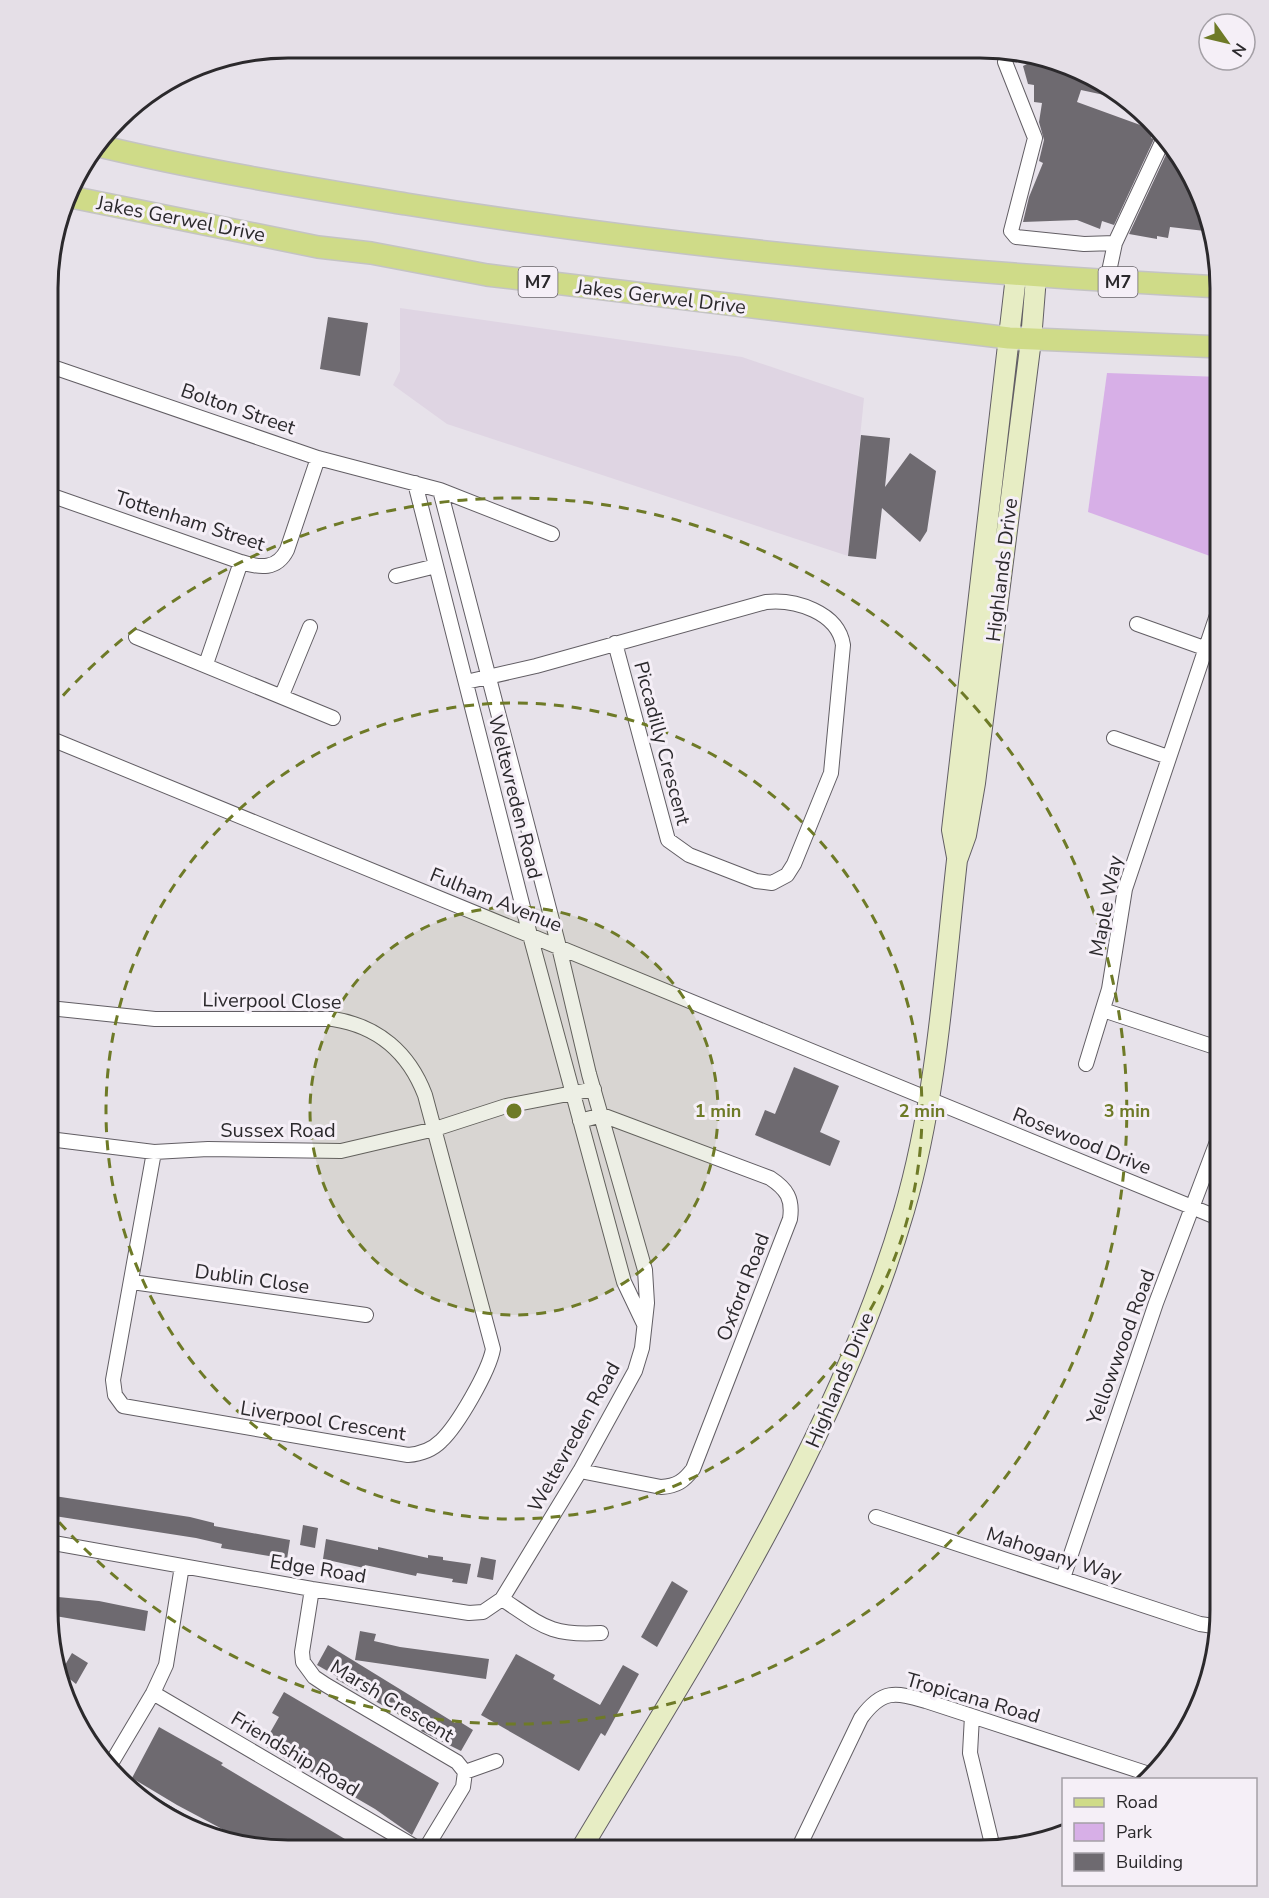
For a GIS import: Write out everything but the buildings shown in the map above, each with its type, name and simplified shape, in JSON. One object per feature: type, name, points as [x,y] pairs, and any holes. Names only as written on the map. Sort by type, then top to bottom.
[{"type":"main road","name":"M7","points":[[107,148],[333,192],[501,219],[732,250],[1026,277],[1210,286]]},
{"type":"main road","name":"Jakes Gerwel Drive","points":[[78,197],[318,247],[371,253],[487,275],[1010,338],[1210,347]]},
{"type":"main road","name":"Highlands Drive","points":[[957,860],[952,830],[1010,338],[1026,277]]},
{"type":"main road","name":"Highlands Drive","points":[[586,1839],[767,1532],[825,1419],[855,1351],[886,1270],[905,1209],[928,1098],[957,860],[966,835],[975,783],[1031,340],[1026,277]]},
{"type":"street","points":[[1005,62],[1035,138],[1011,231],[1016,237],[1084,244],[1115,243]]},
{"type":"street","points":[[1107,281],[1115,243],[1160,146]]},
{"type":"street","name":"Bolton Street","points":[[58,369],[318,458],[440,490],[552,534]]},
{"type":"street","name":"Tottenham Street","points":[[58,498],[241,562],[254,566],[272,566],[284,556],[318,458]]},
{"type":"street","name":"Weltevreden Road","points":[[415,483],[530,935],[624,1282],[644,1324]]},
{"type":"street","name":"Weltevreden Road","points":[[440,490],[594,1089],[645,1270],[647,1303],[642,1348],[635,1371],[580,1471],[502,1599]]},
{"type":"street","points":[[206,664],[241,562]]},
{"type":"street","points":[[396,576],[436,566]]},
{"type":"street","name":"Piccadilly Crescent","points":[[466,682],[487,678],[615,643],[777,601],[822,614],[838,627],[843,645],[831,773],[794,864],[783,878],[772,883],[756,881],[689,855],[668,840],[615,643]]},
{"type":"street","points":[[1137,624],[1210,651]]},
{"type":"street","points":[[282,695],[310,627]]},
{"type":"street","name":"Maple Way","points":[[1086,1064],[1103,1010],[1113,967],[1125,889],[1210,635]]},
{"type":"street","points":[[136,637],[282,695],[333,718]]},
{"type":"street","points":[[1114,738],[1168,758]]},
{"type":"street","name":"Fulham Avenue","points":[[58,742],[928,1098]]},
{"type":"street","name":"Liverpool Close","points":[[58,1009],[155,1019],[274,1017],[333,1019],[362,1024],[410,1064],[418,1077],[435,1129]]},
{"type":"street","points":[[1103,1010],[1210,1045]]},
{"type":"street","name":"Sussex Road","points":[[58,1140],[154,1152],[208,1149],[341,1151],[435,1129],[506,1106],[594,1089]]},
{"type":"street","name":"Rosewood Drive","points":[[928,1098],[1210,1215]]},
{"type":"street","points":[[580,1120],[602,1115]]},
{"type":"street","name":"Oxford Road","points":[[580,1471],[661,1487],[674,1486],[685,1480],[693,1469],[790,1219],[792,1207],[782,1186],[770,1178],[602,1115]]},
{"type":"street","name":"Liverpool Crescent","points":[[154,1152],[113,1380],[115,1395],[123,1406],[408,1455],[430,1450],[440,1443],[485,1373],[493,1349],[435,1129]]},
{"type":"street","name":"Yellowwood Road","points":[[1063,1578],[1148,1324],[1210,1161]]},
{"type":"street","name":"Dublin Close","points":[[132,1282],[366,1315]]},
{"type":"street","name":"Mahogany Way","points":[[876,1517],[1210,1625]]},
{"type":"street","name":"Edge Road","points":[[58,1544],[312,1589],[469,1613],[483,1612],[502,1599]]},
{"type":"street","points":[[114,1759],[153,1693],[168,1655],[182,1566]]},
{"type":"street","name":"Marsh Crescent","points":[[312,1589],[302,1652],[307,1670],[326,1685],[457,1762],[465,1772]]},
{"type":"street","points":[[502,1599],[549,1629],[578,1634],[601,1633]]},
{"type":"street","name":"Friendship Road","points":[[153,1693],[402,1839]]},
{"type":"street","name":"Tropicana Road","points":[[803,1839],[861,1718],[872,1702],[887,1694],[905,1695],[1143,1772]]},
{"type":"street","points":[[972,1716],[970,1753],[991,1839]]},
{"type":"street","points":[[431,1839],[463,1787],[465,1772],[496,1761]]},
{"type":"shaded area","points":[[400,308],[742,357],[864,398],[848,556],[447,424],[393,385],[400,371]]},
{"type":"green space","points":[[1107,373],[1210,377],[1210,556],[1088,512]]}]
